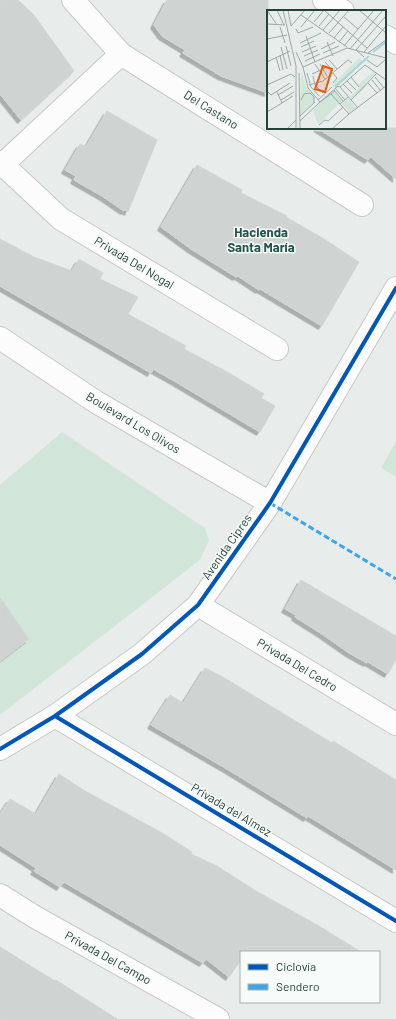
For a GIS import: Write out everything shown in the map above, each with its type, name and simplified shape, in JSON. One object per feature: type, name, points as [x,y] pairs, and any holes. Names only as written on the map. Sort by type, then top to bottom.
[{"type":"street","name":"Del Castano","points":[[73,0],[120,54],[362,205]]},
{"type":"street","points":[[324,0],[341,10]]},
{"type":"street","points":[[386,37],[396,43]]},
{"type":"street","name":"Privada Del Nogal","points":[[120,54],[1,165],[61,219],[277,349]]},
{"type":"street","name":"Avenida Cipres","points":[[0,749],[56,716],[142,654],[198,606],[270,503],[396,288]]},
{"type":"street","name":"Boulevard Los Olivos","points":[[0,338],[96,402],[270,503]]},
{"type":"street","name":"Privada Del Cedro","points":[[198,606],[396,724]]},
{"type":"street","name":"Privada del Almez","points":[[56,716],[396,921]]},
{"type":"street","name":"Privada Del Campo","points":[[0,895],[218,1019]]},
{"type":"green space","points":[[62,432],[205,528],[209,540],[200,560],[0,715],[0,485]]},
{"type":"green space","points":[[396,441],[396,477],[381,468]]},
{"type":"building","points":[[0,0],[18,0],[34,15],[74,71],[21,120],[0,94]]},
{"type":"building","points":[[167,0],[268,0],[267,93],[221,76],[183,53],[185,50],[162,36],[154,25]]},
{"type":"building","points":[[107,111],[157,140],[128,212],[74,180],[76,176],[65,170],[80,144],[86,147]]},
{"type":"building","points":[[396,128],[396,179],[371,157],[368,160],[319,129]]},
{"type":"building","points":[[197,165],[242,190],[241,193],[287,216],[286,217],[324,239],[359,262],[322,326],[260,289],[259,290],[238,276],[236,277],[191,249],[161,227]]},
{"type":"building","points":[[0,239],[34,257],[72,271],[79,259],[103,273],[100,279],[138,297],[128,314],[186,346],[184,349],[264,394],[261,398],[275,406],[260,432],[153,369],[151,373],[0,286]]},
{"type":"building","points":[[301,580],[396,636],[396,659],[388,674],[349,653],[295,617],[296,615],[285,609]]},
{"type":"building","points":[[0,598],[29,639],[0,661]]},
{"type":"building","points":[[205,668],[221,676],[332,743],[333,741],[396,780],[396,870],[308,816],[307,818],[151,725],[170,695],[183,703]]},
{"type":"building","points":[[59,774],[85,791],[164,834],[192,852],[191,854],[217,866],[256,891],[319,926],[359,951],[240,951],[240,961],[229,977],[206,959],[203,963],[64,882],[60,887],[34,871],[36,868],[0,845],[0,814],[10,799],[36,814]]},
{"type":"building","points":[[0,947],[55,981],[56,980],[117,1019],[0,1019]]},
{"type":"marked path","points":[[270,503],[396,579]]},
{"type":"cycle path","points":[[0,749],[55,716],[142,654],[198,605],[270,503],[396,288]]},
{"type":"cycle path","points":[[55,716],[396,921]]},
{"type":"district","name":"Hacienda Santa María","points":[[261,240]]}]
